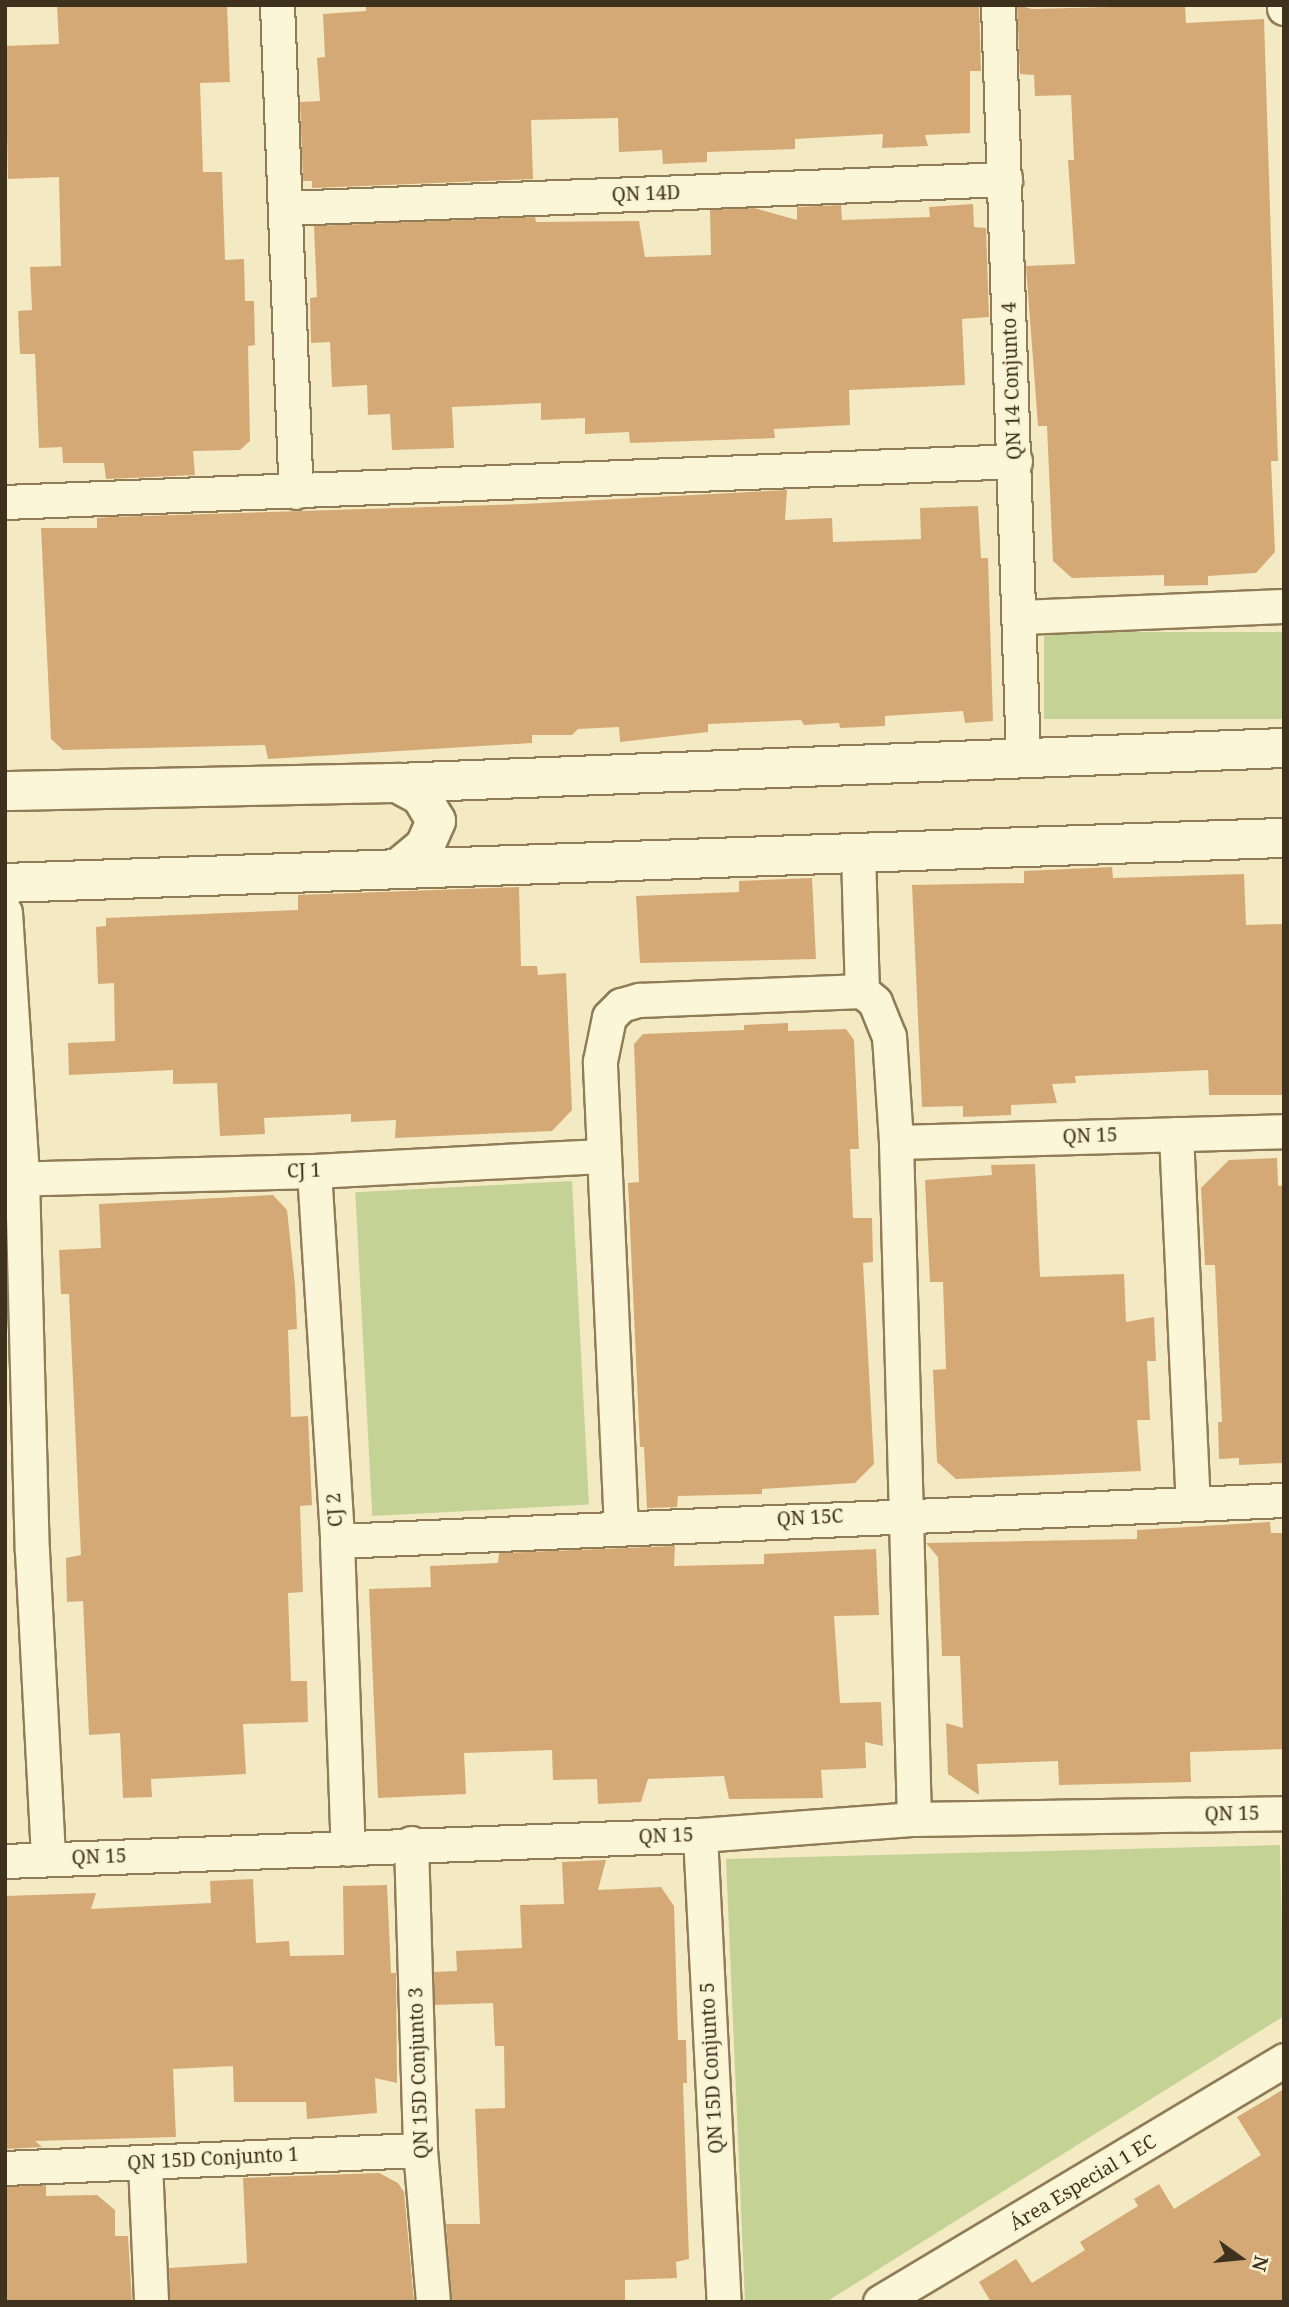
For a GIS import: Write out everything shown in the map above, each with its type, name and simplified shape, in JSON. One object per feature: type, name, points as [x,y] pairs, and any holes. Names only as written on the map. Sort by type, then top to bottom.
[{"type":"main road","points":[[5,791],[397,783],[1023,757],[1279,752]]},
{"type":"main road","points":[[397,783],[422,796],[436,821],[425,846],[399,868]]},
{"type":"main road","points":[[5,883],[1281,835]]},
{"type":"street","points":[[277,5],[296,492]]},
{"type":"street","name":"QN 14 Conjunto 4","points":[[998,5],[1023,757]]},
{"type":"street","name":"QN 14D","points":[[287,208],[1005,179]]},
{"type":"street","points":[[5,502],[1015,461]]},
{"type":"street","points":[[1020,617],[1284,606]]},
{"type":"street","points":[[858,852],[862,990]]},
{"type":"street","points":[[5,912],[14,1179],[19,1552],[48,1859]]},
{"type":"street","points":[[621,1528],[602,1156],[602,1036],[609,1017],[621,1004],[639,1000],[862,990],[875,1002],[889,1036],[896,1142],[914,1819]]},
{"type":"street","name":"QN 15","points":[[896,1142],[1284,1131]]},
{"type":"street","points":[[1175,1134],[1193,1503]]},
{"type":"street","name":"CJ 1","points":[[14,1179],[314,1171],[602,1156]]},
{"type":"street","name":"CJ 2","points":[[314,1171],[337,1541],[348,1849]]},
{"type":"street","name":"QN 15C","points":[[337,1541],[907,1513],[1284,1500]]},
{"type":"street","name":"QN 15","points":[[5,1861],[348,1849],[411,1843],[700,1835],[914,1819],[1284,1813]]},
{"type":"street","name":"QN 15D Conjunto 5","points":[[700,1835],[724,2302]]},
{"type":"street","name":"QN 15D Conjunto 3","points":[[411,1843],[420,2150],[433,2302]]},
{"type":"street","name":"Área Especial 1 EC","points":[[880,2302],[1284,2060]]},
{"type":"street","name":"QN 15D Conjunto 1","points":[[5,2168],[420,2150]]},
{"type":"street","points":[[145,2163],[151,2302]]},
{"type":"green space","points":[[1044,632],[1284,632],[1284,719],[1044,719]]},
{"type":"green space","points":[[572,1181],[589,1505],[372,1516],[355,1192]]},
{"type":"green space","points":[[1280,1845],[1284,2016],[826,2302],[745,2302],[726,1859]]},
{"type":"building","points":[[57,5],[227,5],[230,82],[200,83],[203,172],[222,172],[225,260],[244,259],[245,301],[254,301],[255,345],[248,346],[250,441],[240,450],[193,451],[195,475],[106,479],[104,463],[63,463],[62,447],[39,448],[35,354],[20,354],[18,311],[32,310],[30,267],[61,266],[59,177],[8,179],[5,46],[59,44]]},
{"type":"building","points":[[366,5],[979,5],[981,71],[970,71],[970,133],[925,135],[928,146],[882,148],[883,134],[795,139],[795,149],[707,152],[707,162],[663,164],[662,150],[619,152],[618,118],[531,120],[533,179],[312,188],[312,181],[303,181],[300,102],[320,101],[317,58],[325,57],[323,14],[366,11]]},
{"type":"building","points":[[1017,5],[1032,9],[1185,5],[1186,23],[1264,19],[1278,461],[1271,461],[1275,552],[1256,573],[1208,576],[1208,585],[1164,586],[1164,575],[1072,578],[1053,561],[1047,426],[1038,426],[1026,266],[1075,264],[1068,160],[1074,160],[1071,95],[1035,96],[1034,75],[1020,74]]},
{"type":"building","points":[[973,204],[974,227],[986,228],[989,317],[962,319],[965,385],[849,390],[850,425],[774,429],[775,438],[630,443],[629,432],[585,434],[585,418],[541,420],[541,403],[452,407],[454,448],[392,450],[390,414],[368,415],[367,385],[332,387],[330,342],[311,343],[310,298],[317,297],[314,226],[535,217],[536,222],[639,221],[645,257],[711,255],[710,210],[754,208],[797,220],[797,207],[841,205],[842,220],[930,217],[929,207]]},
{"type":"building","points":[[787,490],[785,520],[832,518],[833,542],[921,539],[920,508],[978,506],[981,558],[988,558],[993,721],[965,723],[963,711],[885,716],[885,726],[840,728],[839,723],[804,725],[801,720],[708,724],[708,732],[620,742],[619,727],[578,729],[572,735],[532,735],[532,743],[268,759],[265,745],[63,750],[51,739],[41,528],[97,528],[97,518],[111,517],[523,504]]},
{"type":"building","points":[[1112,867],[1113,878],[1244,874],[1246,925],[1284,924],[1284,1095],[1209,1095],[1208,1070],[1075,1076],[1076,1083],[1052,1084],[1057,1103],[1011,1105],[1011,1115],[963,1117],[963,1106],[922,1107],[912,885],[1024,883],[1024,871]]},
{"type":"building","points":[[812,878],[816,959],[640,963],[636,896],[739,892],[739,881]]},
{"type":"building","points":[[519,887],[521,966],[537,966],[538,975],[566,973],[572,1110],[552,1131],[395,1138],[396,1120],[351,1122],[351,1114],[264,1118],[265,1134],[220,1136],[217,1083],[173,1084],[173,1070],[69,1075],[68,1043],[115,1041],[114,983],[98,984],[96,927],[106,926],[106,918],[298,910],[298,895]]},
{"type":"building","points":[[788,1023],[788,1031],[846,1029],[854,1040],[859,1149],[850,1149],[853,1218],[872,1218],[873,1262],[863,1263],[874,1464],[855,1483],[762,1489],[762,1494],[678,1496],[677,1507],[647,1508],[644,1447],[640,1447],[628,1183],[639,1182],[634,1044],[643,1034],[744,1030],[744,1025]]},
{"type":"building","points":[[1277,1158],[1278,1186],[1284,1185],[1284,1463],[1239,1465],[1239,1458],[1219,1459],[1218,1422],[1222,1422],[1215,1265],[1205,1265],[1201,1188],[1229,1160]]},
{"type":"building","points":[[1035,1164],[1040,1277],[1124,1274],[1126,1322],[1154,1317],[1156,1361],[1147,1361],[1150,1420],[1137,1420],[1141,1471],[956,1479],[937,1462],[933,1370],[946,1369],[943,1282],[930,1282],[925,1180],[992,1175],[991,1165]]},
{"type":"building","points":[[273,1195],[287,1210],[295,1285],[297,1329],[288,1330],[291,1417],[308,1416],[312,1505],[300,1506],[303,1592],[288,1593],[291,1681],[307,1681],[308,1722],[243,1724],[246,1774],[151,1779],[152,1797],[123,1798],[120,1733],[89,1735],[83,1601],[67,1602],[66,1558],[81,1555],[69,1294],[61,1294],[59,1250],[101,1248],[99,1204]]},
{"type":"building","points":[[1270,1522],[1271,1533],[1284,1533],[1284,1749],[1190,1752],[1191,1782],[1059,1785],[1058,1761],[977,1764],[979,1795],[948,1774],[946,1723],[963,1728],[960,1656],[942,1656],[938,1557],[926,1543],[1137,1539],[1137,1530]]},
{"type":"building","points":[[675,1546],[674,1566],[764,1564],[764,1554],[876,1549],[879,1615],[834,1616],[840,1703],[881,1702],[883,1746],[865,1742],[866,1768],[821,1770],[823,1798],[729,1799],[724,1776],[648,1779],[641,1802],[598,1804],[597,1779],[553,1780],[552,1750],[464,1753],[466,1794],[378,1798],[369,1589],[431,1587],[430,1566],[498,1563],[499,1553]]},
{"type":"building","points":[[606,1860],[598,1890],[661,1887],[674,1906],[678,2040],[686,2040],[687,2083],[683,2083],[689,2259],[676,2262],[677,2278],[625,2280],[625,2302],[452,2302],[446,2224],[480,2224],[475,2109],[505,2108],[504,2046],[495,2046],[493,2003],[435,2005],[434,1972],[457,1971],[456,1951],[522,1948],[520,1905],[564,1904],[562,1862]]},
{"type":"building","points":[[253,1879],[256,1943],[289,1941],[290,1956],[344,1955],[343,1886],[387,1885],[391,1973],[396,1973],[397,2083],[375,2078],[377,2113],[307,2119],[306,2102],[234,2102],[233,2066],[173,2069],[176,2137],[35,2141],[42,2147],[5,2149],[5,1896],[96,1893],[91,1909],[211,1903],[210,1881]]},
{"type":"building","points":[[1284,2089],[1284,2302],[991,2302],[979,2282],[1016,2259],[1032,2283],[1085,2250],[1080,2242],[1138,2206],[1134,2199],[1159,2184],[1174,2209],[1261,2155],[1237,2117]]},
{"type":"building","points":[[379,2173],[398,2183],[404,2192],[414,2302],[170,2302],[169,2268],[247,2263],[243,2178]]},
{"type":"building","points":[[46,2185],[46,2196],[97,2195],[115,2210],[115,2236],[128,2236],[132,2302],[5,2302],[5,2187]]}]
